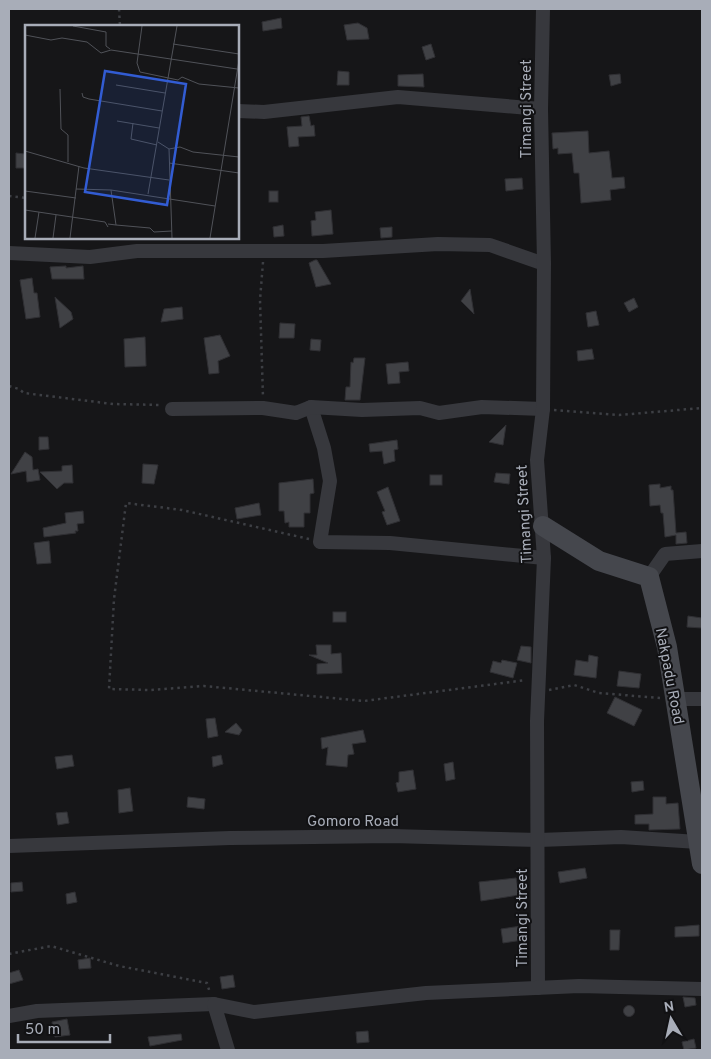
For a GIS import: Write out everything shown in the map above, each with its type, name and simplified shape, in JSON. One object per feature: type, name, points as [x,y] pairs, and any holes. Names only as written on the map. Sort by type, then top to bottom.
[{"type":"street","name":"Timangi Street","points":[[538,988],[536,882],[539,840],[539,685],[544,558],[537,467],[543,409],[544,264],[541,110],[543,9]]},
{"type":"street","points":[[239,111],[264,112],[398,97],[541,110]]},
{"type":"street","points":[[9,253],[90,257],[137,252],[323,251],[438,244],[490,245],[544,264]]},
{"type":"street","points":[[311,406],[324,448],[330,481],[320,542],[390,543],[544,558]]},
{"type":"street","points":[[172,409],[263,408],[296,413],[311,406],[362,410],[420,408],[438,413],[482,407],[543,409]]},
{"type":"street","points":[[543,526],[599,560],[649,577],[665,554],[702,551]]},
{"type":"street","name":"Nakpadu Road","points":[[649,577],[668,647],[702,864]]},
{"type":"street","points":[[676,699],[702,699]]},
{"type":"street","name":"Gomoro Road","points":[[9,846],[220,838],[392,836],[539,840],[621,837],[698,842]]},
{"type":"street","points":[[9,1016],[37,1011],[214,1004],[254,1012],[426,994],[579,986],[702,990]]},
{"type":"street","points":[[214,1004],[228,1050]]},
{"type":"path","points":[[119,9],[120,25]]},
{"type":"path","points":[[9,196],[25,198]]},
{"type":"path","points":[[263,252],[260,300],[263,408]]},
{"type":"path","points":[[9,386],[19,389],[24,393],[113,404],[163,405],[172,409]]},
{"type":"path","points":[[543,409],[619,415],[702,408]]},
{"type":"path","points":[[320,542],[182,510],[126,503],[114,599],[110,689],[150,690],[204,686],[364,701],[539,685],[574,685],[599,694],[676,699]]},
{"type":"path","points":[[9,954],[51,946],[119,966],[207,983],[214,1004]]},
{"type":"building","points":[[281,18],[282,28],[263,31],[262,22]]},
{"type":"building","points":[[358,23],[367,28],[369,39],[347,40],[344,25]]},
{"type":"building","points":[[431,44],[435,57],[426,60],[422,47]]},
{"type":"building","points":[[338,71],[349,72],[349,85],[337,85]]},
{"type":"building","points":[[423,74],[424,87],[398,86],[398,75]]},
{"type":"building","points":[[620,74],[621,83],[611,86],[609,75]]},
{"type":"building","points":[[309,116],[311,126],[314,125],[315,136],[298,137],[299,146],[289,147],[287,127],[302,126],[301,117]]},
{"type":"building","points":[[588,131],[589,153],[609,151],[612,178],[624,177],[625,188],[610,190],[611,200],[581,203],[579,173],[574,173],[572,153],[558,154],[558,148],[553,149],[552,133]]},
{"type":"building","points":[[16,153],[25,154],[25,168],[16,168]]},
{"type":"building","points":[[522,178],[523,189],[506,191],[505,179]]},
{"type":"building","points":[[269,191],[278,191],[278,202],[269,202]]},
{"type":"building","points":[[331,210],[333,234],[312,236],[311,221],[316,220],[315,212]]},
{"type":"building","points":[[283,225],[284,236],[274,237],[273,227]]},
{"type":"building","points":[[392,227],[392,237],[381,238],[380,228]]},
{"type":"building","points":[[317,260],[331,284],[316,287],[309,263]]},
{"type":"building","points":[[66,266],[66,268],[83,266],[84,279],[52,279],[50,267]]},
{"type":"building","points":[[32,278],[34,293],[37,293],[40,317],[26,319],[20,280]]},
{"type":"building","points":[[470,289],[474,314],[461,301]]},
{"type":"building","points":[[55,297],[71,312],[73,319],[60,328]]},
{"type":"building","points":[[634,298],[638,307],[629,312],[624,303]]},
{"type":"building","points":[[182,307],[183,319],[161,322],[164,309]]},
{"type":"building","points":[[596,311],[599,325],[588,327],[586,313]]},
{"type":"building","points":[[280,323],[295,324],[294,338],[279,338]]},
{"type":"building","points":[[220,335],[230,356],[218,361],[219,373],[209,374],[204,338]]},
{"type":"building","points":[[145,337],[146,366],[125,367],[124,339]]},
{"type":"building","points":[[311,339],[321,340],[320,351],[310,350]]},
{"type":"building","points":[[592,349],[594,359],[578,361],[577,351]]},
{"type":"building","points":[[354,358],[365,358],[360,400],[345,400],[346,387],[350,387],[351,362],[353,363]]},
{"type":"building","points":[[408,362],[409,371],[399,372],[400,383],[388,384],[386,364]]},
{"type":"building","points":[[506,425],[503,445],[489,442]]},
{"type":"building","points":[[39,437],[48,437],[49,449],[39,450]]},
{"type":"building","points":[[397,440],[398,449],[394,450],[395,461],[384,464],[382,451],[370,452],[369,444]]},
{"type":"building","points":[[25,452],[32,457],[33,470],[38,469],[40,480],[27,482],[26,471],[11,474]]},
{"type":"building","points":[[143,464],[158,465],[154,484],[142,483]]},
{"type":"building","points":[[72,465],[73,483],[64,483],[57,489],[40,472],[62,471],[62,466]]},
{"type":"building","points":[[496,473],[510,474],[509,484],[494,482]]},
{"type":"building","points":[[430,475],[442,475],[442,485],[430,485]]},
{"type":"building","points":[[313,479],[314,493],[310,494],[310,513],[304,513],[304,527],[289,527],[289,522],[285,523],[284,511],[279,511],[279,483]]},
{"type":"building","points":[[660,484],[660,488],[671,486],[671,490],[673,490],[676,533],[686,532],[687,543],[676,544],[676,535],[665,537],[663,513],[661,513],[660,505],[650,506],[649,485]]},
{"type":"building","points":[[388,487],[400,521],[387,525],[382,512],[385,511],[377,492]]},
{"type":"building","points":[[259,503],[261,515],[237,519],[235,508]]},
{"type":"building","points":[[83,511],[84,523],[77,524],[78,531],[75,531],[76,533],[44,537],[43,528],[66,523],[65,513]]},
{"type":"building","points":[[49,541],[51,563],[37,564],[34,543]]},
{"type":"building","points":[[333,612],[346,612],[346,622],[333,622]]},
{"type":"building","points":[[688,616],[702,618],[702,628],[687,627]]},
{"type":"building","points":[[316,645],[331,645],[331,654],[341,653],[342,673],[317,674],[317,664],[328,663],[309,655],[317,655]]},
{"type":"building","points":[[521,646],[531,647],[531,663],[517,660]]},
{"type":"building","points":[[589,655],[598,657],[596,678],[574,675],[576,660],[588,662]]},
{"type":"building","points":[[502,660],[517,663],[513,678],[490,672],[493,661],[501,663]]},
{"type":"building","points":[[619,671],[641,674],[639,688],[617,686]]},
{"type":"building","points":[[615,697],[642,710],[634,726],[607,713]]},
{"type":"building","points":[[215,718],[218,736],[208,738],[206,719]]},
{"type":"building","points":[[236,723],[242,730],[239,735],[225,732]]},
{"type":"building","points":[[363,730],[366,742],[352,744],[354,754],[348,755],[347,767],[326,765],[328,747],[322,749],[321,738]]},
{"type":"building","points":[[72,755],[74,766],[57,769],[55,757]]},
{"type":"building","points":[[221,755],[223,764],[213,767],[212,757]]},
{"type":"building","points":[[453,762],[455,779],[446,781],[444,764]]},
{"type":"building","points":[[413,770],[416,789],[398,792],[396,783],[399,782],[399,772]]},
{"type":"building","points":[[643,781],[644,790],[632,792],[631,782]]},
{"type":"building","points":[[130,788],[133,811],[119,813],[118,790]]},
{"type":"building","points":[[188,797],[205,799],[204,809],[187,807]]},
{"type":"building","points":[[653,797],[666,797],[666,804],[678,803],[680,829],[649,830],[649,824],[635,824],[635,815],[653,814]]},
{"type":"building","points":[[67,812],[69,823],[58,825],[56,813]]},
{"type":"building","points":[[585,868],[587,878],[560,883],[558,872]]},
{"type":"building","points":[[516,878],[519,895],[481,901],[479,882]]},
{"type":"building","points":[[22,882],[23,891],[11,892],[11,883]]},
{"type":"building","points":[[75,892],[77,902],[67,904],[66,894]]},
{"type":"building","points":[[699,925],[699,936],[675,937],[675,927]]},
{"type":"building","points":[[521,926],[523,940],[503,943],[501,929]]},
{"type":"building","points":[[610,930],[620,930],[619,950],[610,950]]},
{"type":"building","points":[[90,958],[91,968],[79,969],[78,960]]},
{"type":"building","points":[[19,970],[23,980],[9,984],[9,973]]},
{"type":"building","points":[[233,975],[235,987],[222,989],[220,977]]},
{"type":"building","points":[[683,997],[695,998],[696,1005],[685,1007]]},
{"type":"building","points":[[629,1005],[635,1011],[629,1017],[623,1011]]},
{"type":"building","points":[[67,1019],[70,1035],[55,1037],[52,1022]]},
{"type":"building","points":[[368,1031],[369,1042],[357,1043],[356,1032]]},
{"type":"building","points":[[181,1034],[182,1040],[150,1046],[148,1037]]},
{"type":"building","points":[[694,1039],[696,1048],[684,1050],[682,1042]]}]
